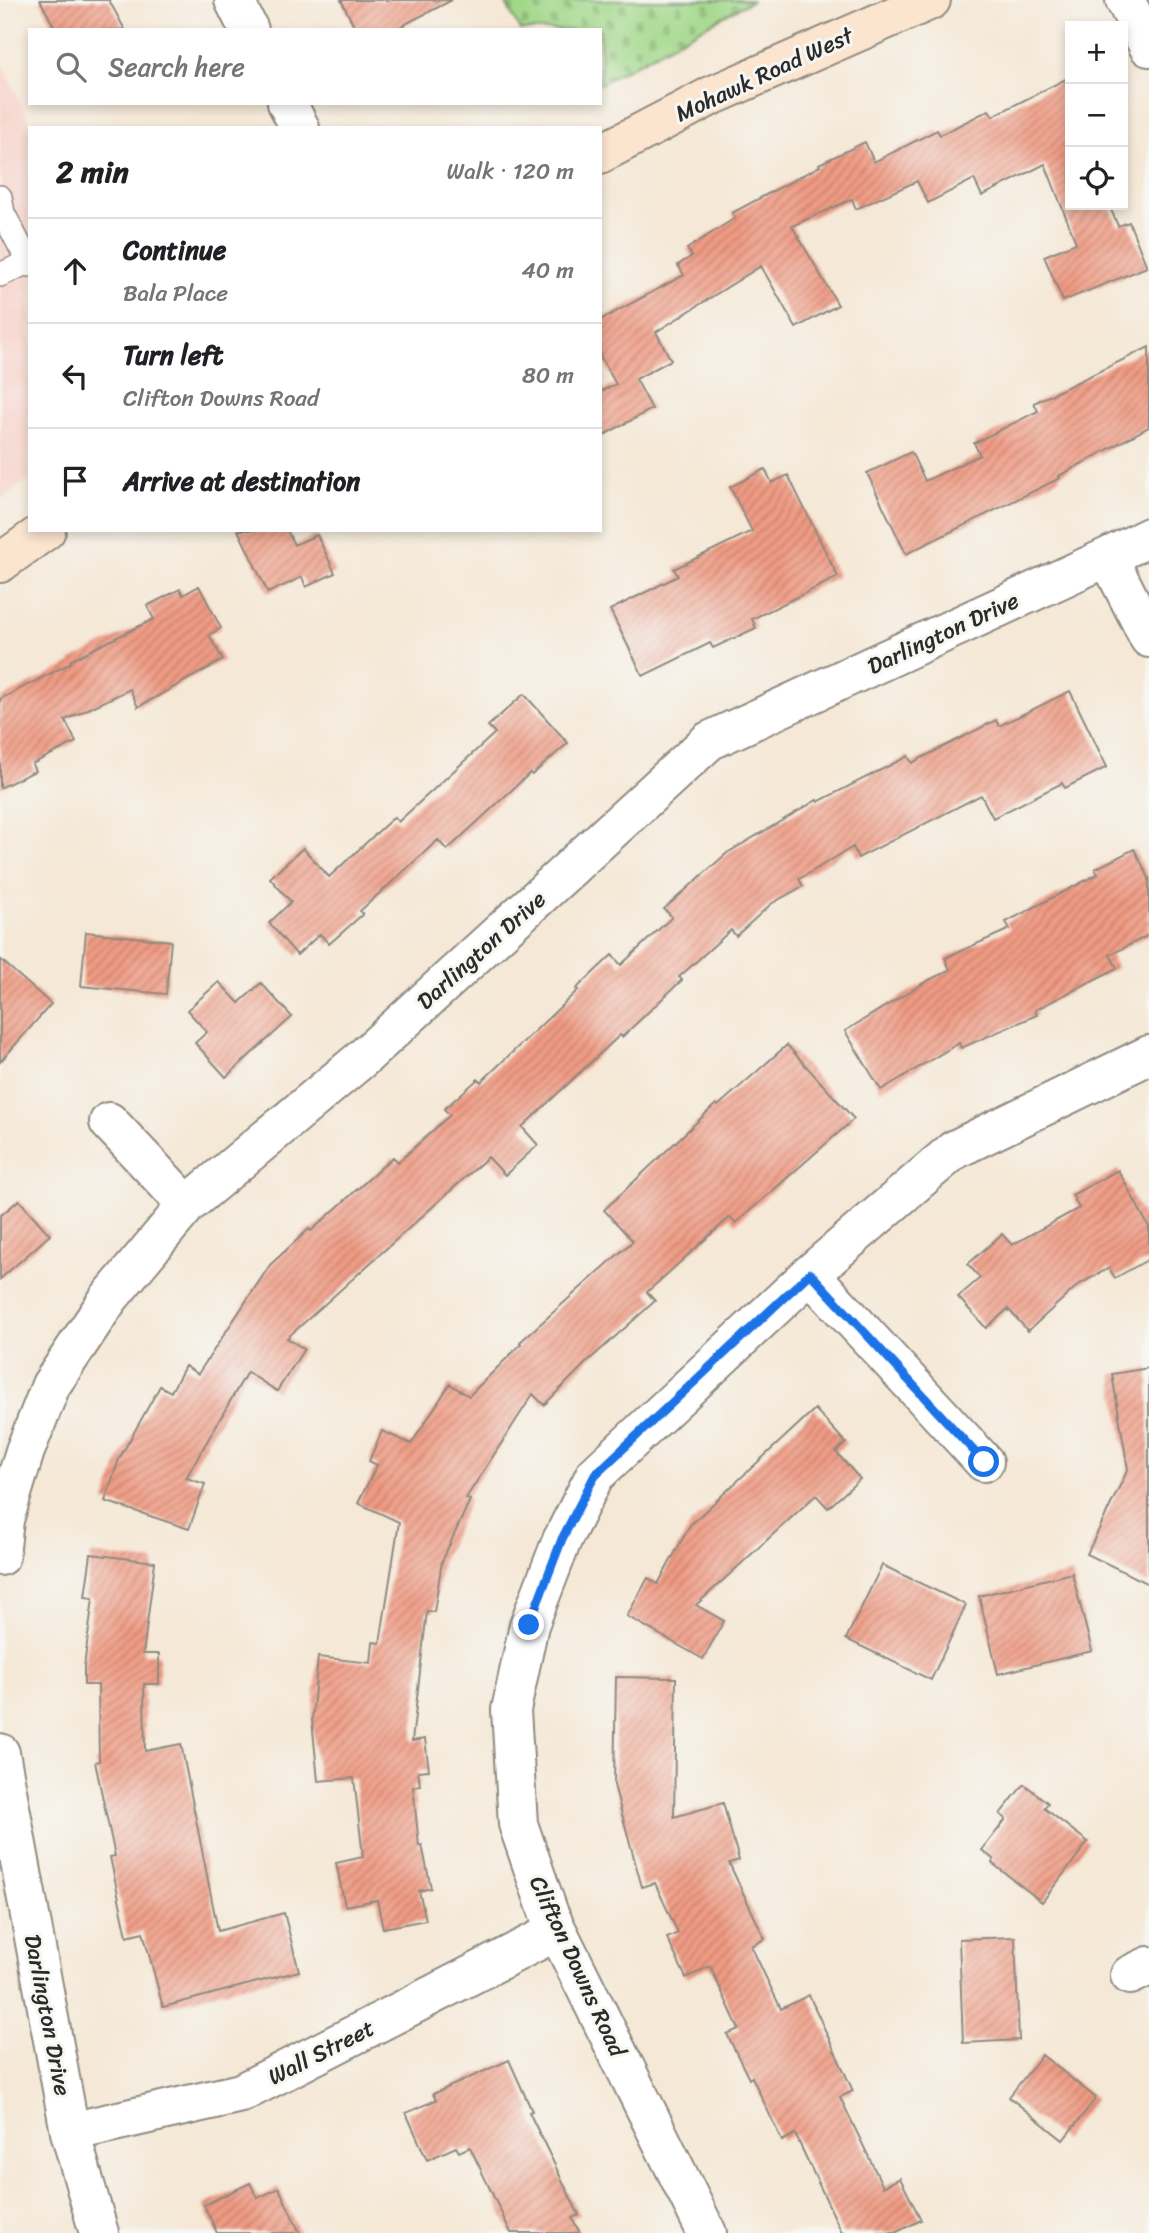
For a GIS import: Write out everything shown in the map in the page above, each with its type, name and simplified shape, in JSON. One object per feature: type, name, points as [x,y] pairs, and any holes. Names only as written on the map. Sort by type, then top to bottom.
[{"type":"main road","name":"Mohawk Road West","points":[[602,153],[711,96],[931,0]]},
{"type":"main road","points":[[0,563],[43,532]]},
{"type":"street","points":[[234,0],[248,28]]},
{"type":"street","points":[[1125,0],[1149,47]]},
{"type":"street","points":[[288,105],[299,126]]},
{"type":"street","name":"Darlington Drive","points":[[0,1556],[13,1447],[109,1298],[187,1205],[365,1057],[709,741],[1149,537]]},
{"type":"street","points":[[1108,557],[1149,638]]},
{"type":"street","name":"Clifton Downs Road","points":[[707,2233],[549,1914],[518,1824],[511,1710],[529,1625],[562,1539],[595,1475],[810,1273],[954,1150],[1149,1055]]},
{"type":"street","points":[[109,1122],[187,1205]]},
{"type":"street","points":[[810,1273],[984,1462]]},
{"type":"street","name":"Darlington Drive","points":[[0,1753],[70,2132],[99,2233]]},
{"type":"street","name":"Wall Street","points":[[70,2132],[241,2093],[557,1931]]},
{"type":"lane","points":[[0,197],[3,213],[28,262]]},
{"type":"lane","points":[[0,275],[28,264]]},
{"type":"shaded area","points":[[0,60],[32,126],[28,126],[28,480],[0,499]]},
{"type":"green space","points":[[504,0],[753,0],[602,83],[602,28],[519,28]]},
{"type":"building","points":[[40,0],[109,0],[124,28],[55,28]]},
{"type":"building","points":[[341,0],[452,0],[398,28],[355,28]]},
{"type":"building","points":[[1065,80],[1065,210],[1111,210],[1118,226],[1129,222],[1147,267],[1063,301],[1044,256],[1076,243],[1045,164],[982,196],[974,179],[928,203],[917,181],[856,209],[852,199],[792,226],[838,305],[796,328],[761,266],[656,332],[671,360],[636,379],[652,409],[602,436],[602,391],[616,384],[602,360],[602,319],[684,275],[678,265],[692,256],[687,249],[735,218],[732,213],[820,166],[819,164],[865,142],[874,162],[937,130],[940,135],[989,110],[993,116]]},
{"type":"building","points":[[1149,347],[1149,427],[1059,476],[1060,478],[906,554],[867,473],[911,452],[925,481],[980,455],[974,443],[1038,411],[1034,403]]},
{"type":"building","points":[[765,469],[772,483],[788,475],[838,577],[752,619],[756,628],[713,648],[710,643],[643,676],[610,610],[678,576],[674,569],[752,531],[730,487]]},
{"type":"building","points":[[239,532],[288,532],[294,545],[317,535],[335,573],[306,587],[302,577],[268,593]]},
{"type":"building","points":[[199,586],[221,628],[209,635],[223,660],[138,707],[130,689],[65,720],[76,742],[32,764],[35,771],[0,788],[0,699],[154,619],[147,606],[180,589],[183,595]]},
{"type":"building","points":[[1070,691],[1107,767],[1065,788],[1062,783],[993,818],[981,795],[858,858],[853,847],[799,879],[803,886],[771,904],[736,936],[731,930],[679,977],[682,980],[622,1037],[620,1035],[522,1127],[538,1145],[505,1175],[488,1157],[287,1338],[304,1349],[277,1391],[247,1372],[186,1478],[205,1484],[189,1529],[105,1501],[119,1459],[160,1386],[171,1392],[185,1366],[198,1374],[270,1265],[393,1157],[398,1162],[450,1115],[444,1109],[478,1079],[481,1082],[612,955],[621,965],[672,917],[664,909],[727,853],[817,800],[818,802],[908,756],[912,763],[996,720],[999,726]]},
{"type":"building","points":[[524,694],[568,743],[532,775],[530,773],[447,850],[438,840],[360,911],[363,914],[329,944],[320,934],[297,955],[269,923],[291,902],[270,878],[303,848],[329,877],[394,817],[398,822],[495,733],[488,726]]},
{"type":"building","points":[[1134,849],[1149,878],[1149,935],[1110,955],[1117,968],[1035,1010],[1037,1015],[961,1048],[959,1043],[881,1090],[845,1031],[950,970],[945,958],[1010,929],[1006,922],[1098,874],[1095,869]]},
{"type":"building","points":[[86,932],[171,941],[166,994],[81,986]]},
{"type":"building","points":[[0,959],[51,1004],[0,1062]]},
{"type":"building","points":[[219,982],[239,1003],[261,983],[292,1017],[226,1077],[195,1043],[207,1032],[187,1010]]},
{"type":"building","points":[[787,1045],[854,1119],[736,1223],[730,1217],[647,1292],[655,1301],[544,1405],[533,1394],[466,1498],[470,1500],[442,1561],[434,1612],[427,1611],[412,1741],[425,1739],[429,1770],[418,1771],[420,1785],[413,1787],[419,1846],[422,1845],[431,1888],[419,1891],[426,1920],[383,1928],[377,1900],[345,1906],[336,1863],[363,1857],[354,1778],[318,1781],[312,1720],[318,1657],[371,1663],[373,1642],[380,1643],[399,1522],[358,1503],[377,1465],[369,1461],[382,1431],[411,1444],[450,1384],[469,1396],[521,1344],[520,1342],[633,1241],[604,1210],[716,1104],[718,1106]]},
{"type":"building","points":[[1118,1170],[1149,1227],[1149,1259],[1115,1278],[1109,1268],[1078,1285],[1028,1331],[1008,1309],[986,1328],[958,1297],[980,1278],[968,1264],[1002,1234],[1012,1245],[1079,1208],[1072,1195]]},
{"type":"building","points":[[19,1200],[50,1235],[0,1279],[0,1216]]},
{"type":"building","points":[[1149,1368],[1149,1584],[1087,1554],[1128,1469],[1112,1374]]},
{"type":"building","points":[[815,1409],[846,1443],[836,1452],[860,1479],[828,1508],[816,1495],[696,1605],[724,1621],[703,1659],[627,1616],[648,1578],[658,1584],[690,1525]]},
{"type":"building","points":[[91,1554],[155,1562],[143,1654],[159,1654],[159,1684],[144,1684],[145,1751],[181,1744],[218,1931],[284,1913],[299,1971],[163,2007],[143,1932],[127,1936],[110,1857],[115,1856],[95,1762],[99,1761],[98,1685],[84,1685],[93,1598],[85,1597]]},
{"type":"building","points":[[882,1565],[966,1605],[931,1680],[846,1639]]},
{"type":"building","points":[[1072,1573],[1092,1651],[998,1674],[979,1596]]},
{"type":"building","points":[[616,1677],[676,1678],[674,1817],[723,1803],[739,1860],[729,1863],[765,1939],[751,1946],[781,2009],[809,1995],[853,2091],[840,2097],[883,2187],[900,2178],[921,2220],[895,2233],[842,2233],[795,2134],[782,2141],[752,2077],[749,2079],[727,2034],[739,2029],[710,1966],[686,1978],[667,1938],[678,1933],[655,1883],[642,1887],[614,1785]]},
{"type":"building","points":[[1024,1784],[1048,1803],[1044,1808],[1088,1842],[1042,1902],[992,1863],[994,1860],[982,1850],[1006,1819],[1000,1814]]},
{"type":"building","points":[[1015,1937],[1019,2040],[963,2043],[959,1939]]},
{"type":"building","points":[[1042,2055],[1096,2098],[1063,2140],[1009,2097]]},
{"type":"building","points":[[509,2060],[532,2111],[529,2112],[579,2215],[572,2218],[580,2233],[511,2233],[470,2147],[459,2152],[456,2147],[427,2160],[406,2113],[436,2100],[433,2094]]},
{"type":"building","points":[[250,2183],[258,2198],[279,2188],[300,2233],[217,2233],[204,2205]]},
{"type":"route","points":[[529,1625],[562,1539],[595,1475],[810,1273],[984,1462]]}]
